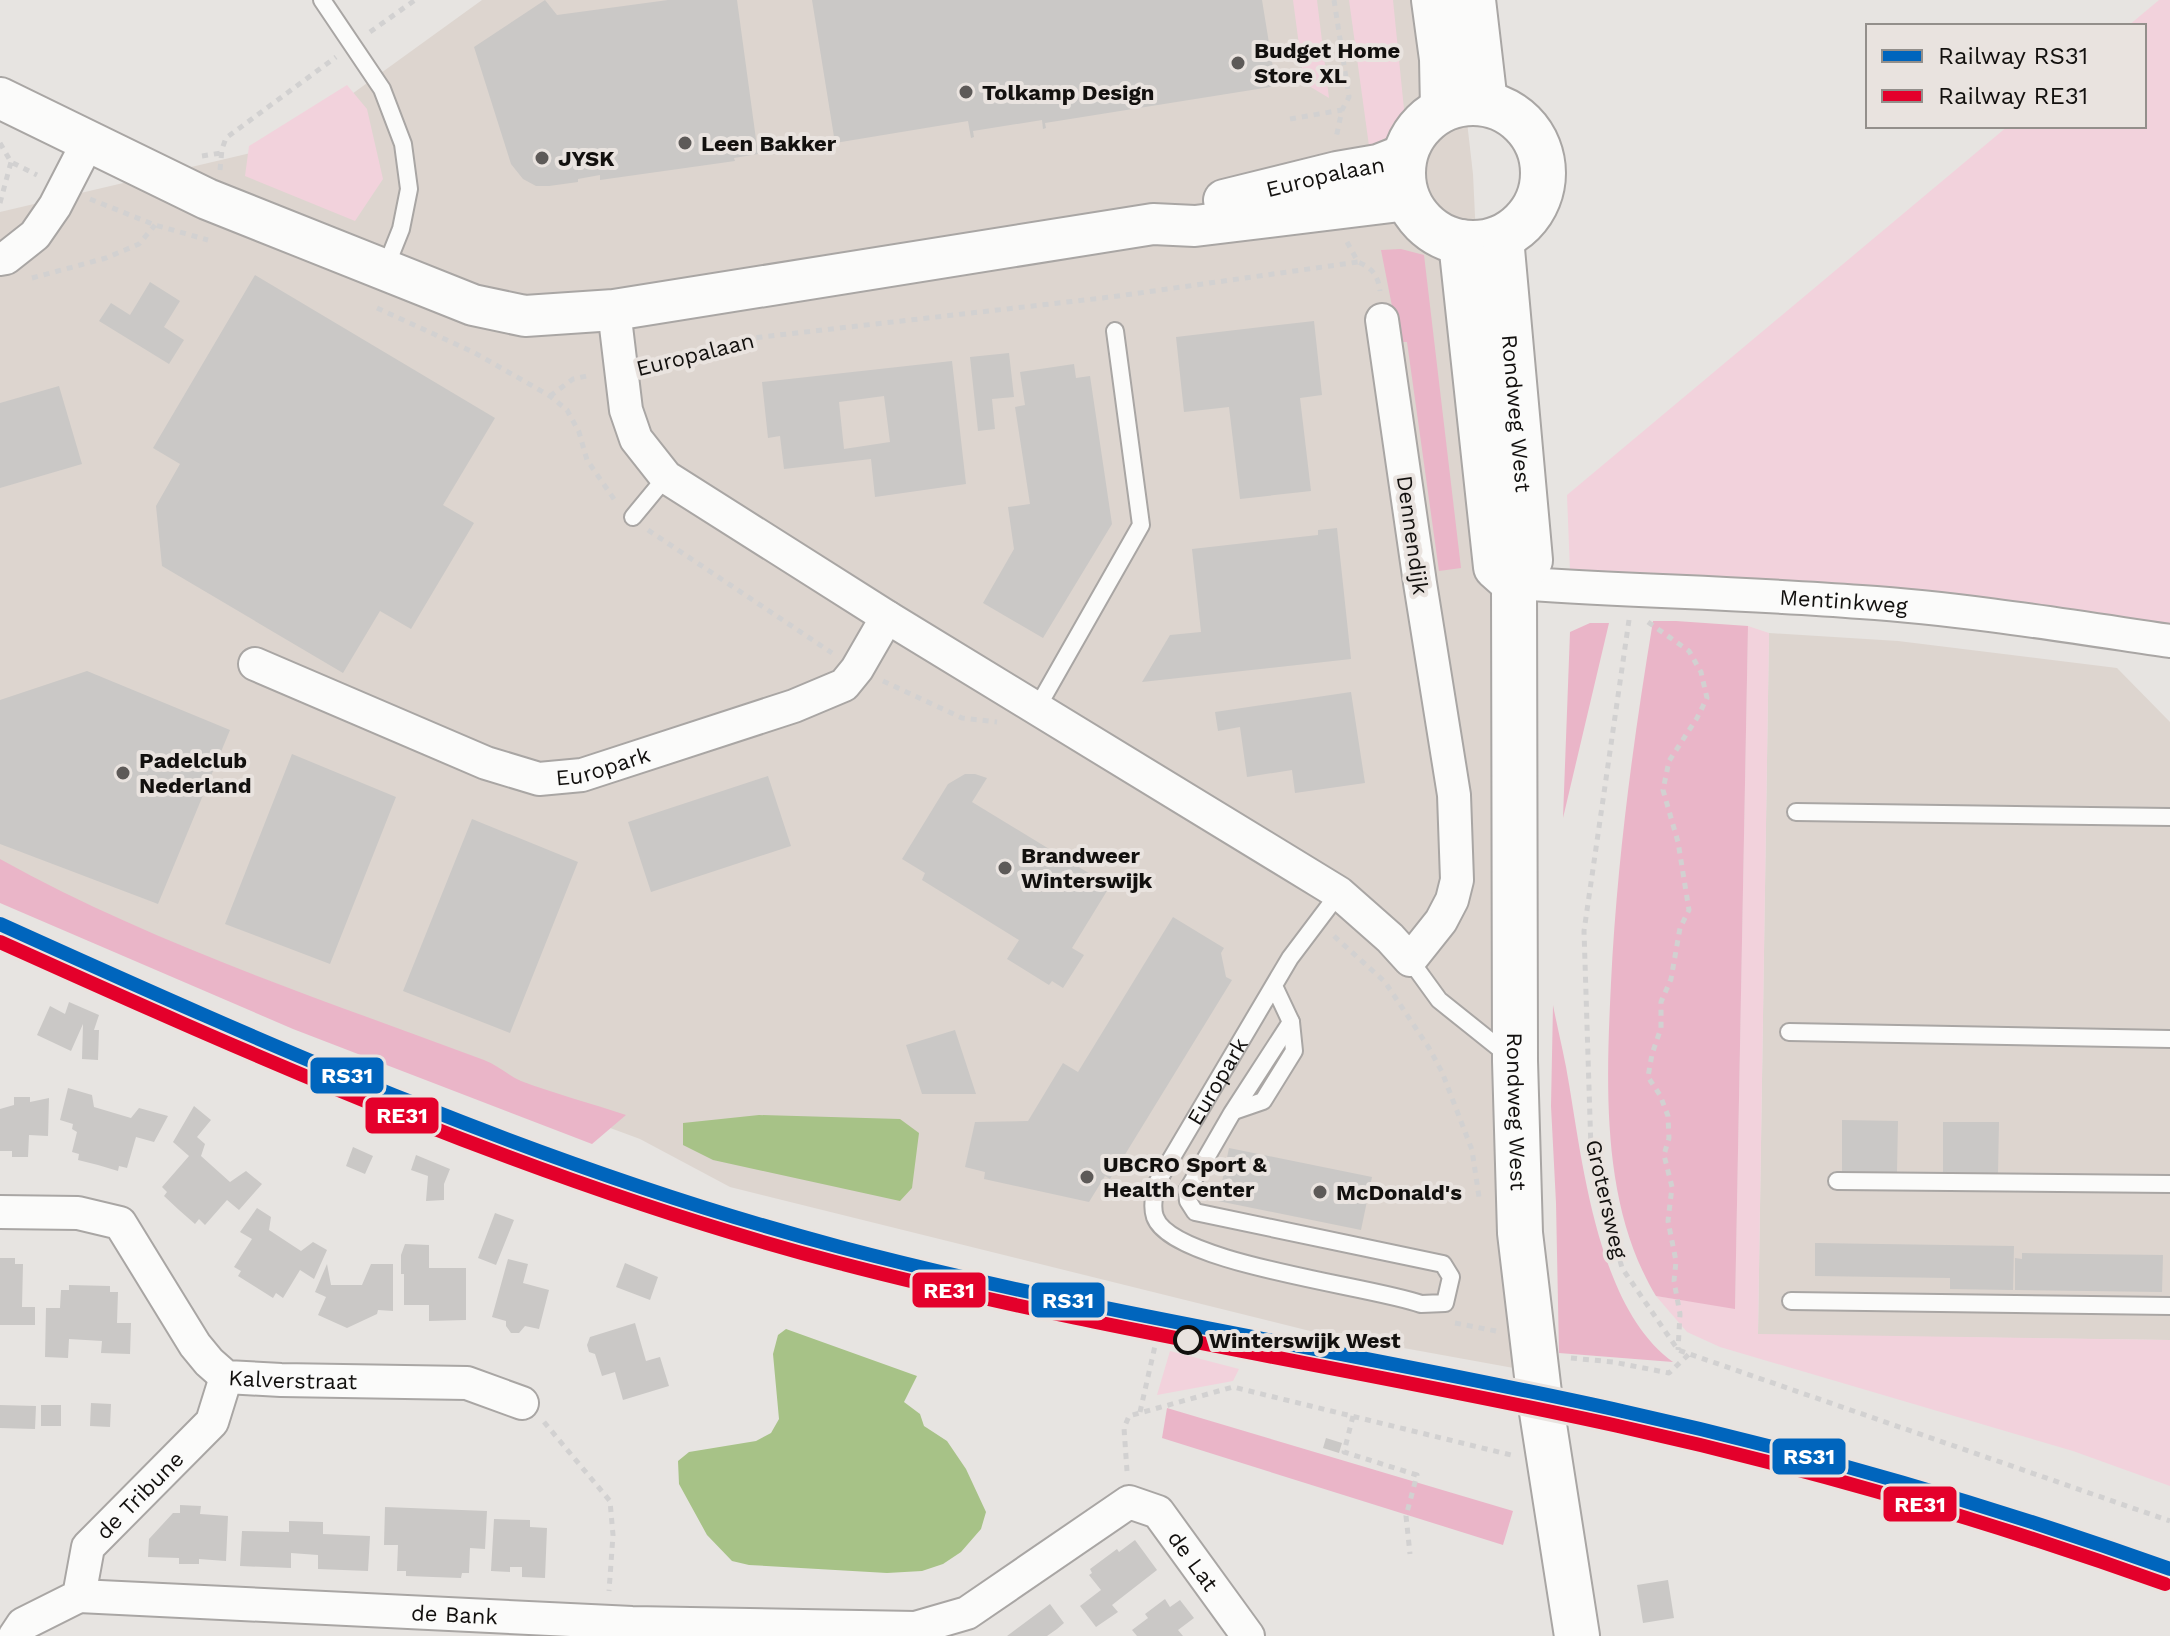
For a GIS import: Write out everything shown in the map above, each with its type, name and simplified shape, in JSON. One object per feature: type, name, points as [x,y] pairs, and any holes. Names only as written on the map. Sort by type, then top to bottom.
[{"type":"main road","points":[[1434,0],[1442,59],[1443,109]]},
{"type":"main road","points":[[1473,0],[1485,103]]},
{"type":"main road","points":[[1464,103],[1485,103],[1507,111],[1525,125],[1537,143],[1544,165],[1543,187],[1535,208],[1520,226],[1481,240],[1439,234],[1421,220],[1408,200],[1402,180],[1406,154],[1412,138],[1425,121],[1443,109],[1464,103]]},
{"type":"main road","name":"Rondweg West","points":[[1481,240],[1530,560],[1514,583],[1515,1061],[1520,1233],[1516,1348],[1577,1636]]},
{"type":"street","name":"Europalaan","points":[[0,98],[207,199],[473,305],[525,316],[614,310],[1153,224],[1189,209],[1339,190],[1408,200]]},
{"type":"street","points":[[0,259],[6,258],[35,235],[65,189],[88,142]]},
{"type":"street","name":"Europalaan","points":[[1339,190],[1378,165],[1406,154]]},
{"type":"street","points":[[614,310],[626,410],[636,439],[666,477],[887,617],[1339,893],[1410,960]]},
{"type":"street","name":"Dennendijk","points":[[1382,320],[1454,795],[1457,880],[1452,900],[1441,921],[1410,960]]},
{"type":"street","name":"Mentinkweg","points":[[1514,583],[1634,592],[1862,602],[2025,619],[2170,641]]},
{"type":"street","name":"Europark","points":[[255,664],[486,763],[539,779],[582,775],[794,706],[844,685],[857,669],[887,617]]},
{"type":"street","name":"Kalverstraat","points":[[0,1212],[78,1213],[120,1223],[195,1345],[226,1377],[467,1383],[522,1403]]},
{"type":"street","name":"de Tribune","points":[[79,1596],[88,1547],[212,1422],[226,1377]]},
{"type":"street","name":"de Bank","points":[[79,1596],[607,1622],[915,1628],[967,1613],[1129,1502]]},
{"type":"street","name":"de Lat","points":[[1129,1502],[1158,1512],[1248,1636]]},
{"type":"street","points":[[15,1636],[23,1624],[79,1596]]},
{"type":"lane","points":[[322,0],[382,89],[403,144],[409,189],[401,229],[385,269]]},
{"type":"lane","points":[[1037,708],[1141,525],[1115,331]]},
{"type":"lane","points":[[633,517],[666,477]]},
{"type":"lane","points":[[1796,812],[2170,817]]},
{"type":"lane","name":"Europark","points":[[1339,893],[1317,920],[1274,986],[1158,1181],[1154,1198],[1156,1219],[1169,1233],[1212,1255],[1421,1304],[1445,1303]]},
{"type":"lane","points":[[1410,960],[1439,1000],[1515,1061]]},
{"type":"lane","points":[[1274,986],[1291,1022],[1187,1191],[1188,1201],[1195,1212],[1443,1264],[1451,1277],[1445,1303]]},
{"type":"lane","points":[[1789,1032],[2170,1039]]},
{"type":"lane","points":[[1837,1181],[2170,1184]]},
{"type":"lane","points":[[1791,1301],[2170,1306]]},
{"type":"path","points":[[188,235],[219,174],[226,138],[415,0]]},
{"type":"path","points":[[1334,0],[1349,97],[1342,110],[1333,152],[1347,241],[1358,262],[1370,267],[1378,279],[1382,320]]},
{"type":"path","points":[[1290,119],[1342,110]]},
{"type":"path","points":[[0,143],[11,162],[65,189],[155,225],[214,242]]},
{"type":"path","points":[[0,203],[11,162]]},
{"type":"path","points":[[30,279],[106,258],[139,244],[155,225]]},
{"type":"path","name":"Europalaan","points":[[550,396],[581,376],[665,366],[744,339],[1111,297],[1358,262]]},
{"type":"path","points":[[374,306],[497,364],[550,396],[567,410],[579,432],[587,460],[616,503],[661,540],[857,669],[962,718],[1007,723]]},
{"type":"path","name":"Grotersweg","points":[[1631,610],[1584,931],[1591,1150],[1622,1268],[1678,1350]]},
{"type":"path","points":[[1643,619],[1689,651],[1701,672],[1707,698],[1669,761],[1663,790],[1678,842],[1689,910],[1680,928],[1671,979],[1661,1002],[1661,1028],[1648,1077],[1660,1095],[1668,1116],[1669,1138],[1664,1155],[1672,1187],[1668,1221],[1676,1261],[1674,1281],[1680,1314],[1678,1350],[2170,1521]]},
{"type":"path","name":"Rondweg West","points":[[1317,920],[1385,982],[1429,1048],[1442,1072],[1472,1150],[1481,1206]]},
{"type":"path","points":[[1445,1303],[1445,1321],[1496,1331],[1516,1348],[1669,1373],[1689,1354]]},
{"type":"path","points":[[1495,1316],[1496,1331]]},
{"type":"path","points":[[1140,1412],[1157,1337]]},
{"type":"path","points":[[1129,1502],[1124,1428],[1129,1416],[1233,1387],[1515,1456],[1514,1444]]},
{"type":"path","points":[[522,1403],[552,1429],[610,1501],[613,1535],[607,1622]]},
{"type":"path","points":[[1353,1416],[1344,1452],[1417,1475],[1406,1516],[1410,1554]]},
{"type":"shaded area","points":[[482,0],[1453,0],[1473,174],[1530,1371],[1310,1331],[730,1187],[640,1139],[298,1013],[0,879],[0,212],[280,146]]},
{"type":"shaded area","points":[[1293,0],[1317,0],[1329,98],[1304,83]]},
{"type":"shaded area","points":[[1349,0],[1393,0],[1405,119],[1392,135],[1369,146]]},
{"type":"shaded area","points":[[2159,0],[2170,0],[2170,627],[1570,571],[1567,495],[2006,128],[2146,128],[2146,24],[2130,24]]},
{"type":"shaded area","points":[[347,85],[367,109],[383,179],[355,221],[245,176],[249,146]]},
{"type":"shaded area","points":[[1401,249],[1424,255],[1461,568],[1439,571],[1407,342],[1399,342],[1381,250]]},
{"type":"shaded area","points":[[1653,621],[1748,626],[1735,1309],[1656,1296],[1638,1261],[1625,1223],[1611,1144],[1608,1063],[1611,983],[1627,802]]},
{"type":"shaded area","points":[[1590,623],[1609,623],[1563,818],[1570,632]]},
{"type":"shaded area","points":[[1748,626],[1769,633],[1758,1334],[2170,1340],[2170,1486],[2073,1451],[1720,1347],[1687,1332],[1656,1296],[1735,1308]]},
{"type":"shaded area","points":[[1769,633],[1898,641],[2117,668],[2170,722],[2170,1340],[1758,1335]]},
{"type":"shaded area","points":[[0,859],[58,890],[177,944],[484,1060],[521,1081],[626,1115],[592,1144],[293,1029],[0,903]]},
{"type":"shaded area","points":[[1553,1005],[1589,1194],[1611,1273],[1628,1308],[1648,1338],[1673,1362],[1559,1353],[1551,1106]]},
{"type":"shaded area","points":[[759,1115],[900,1119],[919,1133],[912,1188],[900,1201],[713,1160],[683,1145],[683,1123]]},
{"type":"shaded area","points":[[786,1329],[917,1376],[904,1402],[920,1414],[924,1426],[947,1441],[966,1469],[986,1512],[981,1529],[961,1552],[943,1564],[922,1571],[887,1573],[749,1565],[732,1561],[707,1535],[679,1484],[678,1461],[689,1452],[756,1441],[771,1433],[779,1419],[773,1354],[778,1335]]},
{"type":"shaded area","points":[[1170,1351],[1239,1369],[1233,1381],[1157,1395]]},
{"type":"shaded area","points":[[1167,1408],[1513,1511],[1503,1545],[1162,1438]]},
{"type":"building","points":[[545,0],[557,15],[668,0],[737,0],[758,154],[734,158],[735,161],[600,180],[600,175],[549,186],[536,186],[523,179],[511,164],[474,47]]},
{"type":"building","points":[[812,0],[1262,0],[1276,86],[1045,123],[1046,128],[1043,129],[1042,120],[973,131],[974,137],[971,138],[968,121],[835,143]]},
{"type":"building","points":[[255,275],[495,418],[443,505],[474,523],[411,629],[380,611],[343,673],[162,566],[156,506],[180,464],[153,448]]},
{"type":"building","points":[[150,282],[180,301],[164,327],[184,340],[169,364],[99,321],[111,303],[130,315]]},
{"type":"building","points":[[1314,321],[1322,395],[1300,398],[1311,491],[1240,499],[1229,407],[1184,412],[1176,337]]},
{"type":"building","points":[[1009,353],[1014,397],[992,399],[995,429],[978,431],[970,357]]},
{"type":"building","points":[[952,361],[966,484],[875,497],[871,459],[784,469],[780,436],[768,438],[762,382]],"holes":[[[884,396],[890,442],[844,449],[839,402]]]},
{"type":"building","points":[[1074,364],[1076,378],[1090,376],[1112,524],[1043,638],[983,603],[1014,549],[1008,507],[1030,504],[1015,407],[1025,405],[1020,372]]},
{"type":"building","points":[[59,386],[82,464],[0,488],[0,403]]},
{"type":"building","points":[[1337,528],[1351,659],[1142,682],[1170,635],[1201,632],[1192,549],[1318,535],[1318,530]]},
{"type":"building","points":[[87,671],[230,730],[158,904],[0,844],[0,700]]},
{"type":"building","points":[[1351,692],[1365,783],[1295,793],[1292,770],[1247,777],[1240,727],[1218,731],[1215,712]]},
{"type":"building","points":[[292,754],[396,797],[330,964],[225,924]]},
{"type":"building","points":[[965,774],[987,778],[972,802],[1110,886],[1072,948],[1084,955],[1063,988],[1052,981],[1049,985],[1007,959],[1019,940],[922,880],[925,873],[902,859],[948,784]]},
{"type":"building","points":[[768,776],[791,846],[651,892],[628,822]]},
{"type":"building","points":[[472,819],[578,862],[510,1033],[403,991]]},
{"type":"building","points":[[1173,917],[1224,948],[1221,953],[1226,977],[1232,980],[1110,1179],[1105,1176],[1089,1202],[984,1179],[985,1172],[965,1167],[975,1122],[1028,1121],[1063,1063],[1078,1072]]},
{"type":"building","points":[[69,1002],[99,1015],[94,1030],[99,1030],[98,1060],[82,1059],[83,1024],[71,1051],[37,1035],[50,1006],[65,1014]]},
{"type":"building","points":[[955,1030],[976,1094],[922,1094],[906,1045]]},
{"type":"building","points":[[68,1088],[92,1095],[94,1107],[131,1118],[139,1108],[168,1116],[154,1142],[136,1137],[127,1168],[119,1166],[118,1171],[78,1160],[79,1154],[72,1152],[77,1132],[72,1129],[73,1124],[60,1120]]},
{"type":"building","points":[[14,1097],[30,1097],[30,1102],[49,1098],[48,1136],[29,1135],[28,1157],[12,1157],[12,1151],[0,1151],[0,1109],[14,1105]]},
{"type":"building","points":[[194,1106],[211,1120],[197,1137],[205,1144],[201,1156],[230,1182],[246,1171],[262,1184],[239,1210],[227,1200],[205,1225],[199,1219],[195,1224],[179,1210],[164,1196],[167,1192],[162,1187],[189,1156],[173,1142]]},
{"type":"building","points":[[1842,1120],[1898,1121],[1897,1172],[1842,1172]]},
{"type":"building","points":[[1943,1122],[1999,1122],[1998,1174],[1943,1173]]},
{"type":"building","points":[[353,1147],[373,1156],[365,1174],[346,1166]]},
{"type":"building","points":[[1229,1148],[1372,1177],[1361,1230],[1218,1201]]},
{"type":"building","points":[[416,1155],[450,1169],[444,1184],[444,1200],[426,1201],[428,1176],[411,1170]]},
{"type":"building","points":[[257,1208],[271,1217],[269,1230],[301,1251],[313,1242],[327,1250],[314,1279],[300,1270],[283,1298],[276,1293],[273,1298],[238,1276],[241,1271],[234,1267],[252,1239],[240,1232]]},
{"type":"building","points":[[495,1213],[514,1220],[496,1265],[478,1258]]},
{"type":"building","points":[[1815,1243],[2014,1246],[2013,1290],[1950,1289],[1950,1278],[1815,1276]]},
{"type":"building","points":[[405,1244],[429,1245],[429,1268],[466,1268],[466,1320],[429,1321],[429,1305],[404,1305],[401,1255]]},
{"type":"building","points":[[2022,1253],[2163,1255],[2162,1292],[2015,1290],[2015,1258],[2022,1259]]},
{"type":"building","points":[[0,1258],[15,1258],[15,1264],[23,1264],[22,1307],[35,1307],[35,1325],[0,1325]]},
{"type":"building","points":[[508,1259],[528,1264],[523,1283],[549,1290],[539,1329],[525,1326],[519,1333],[511,1333],[506,1321],[492,1317]]},
{"type":"building","points":[[625,1263],[658,1277],[650,1300],[616,1287]]},
{"type":"building","points":[[327,1264],[331,1285],[362,1285],[371,1264],[393,1264],[393,1311],[378,1310],[377,1314],[347,1328],[318,1315],[326,1297],[315,1292]]},
{"type":"building","points":[[69,1285],[110,1286],[110,1292],[118,1292],[117,1323],[131,1323],[130,1354],[101,1353],[102,1341],[69,1339],[68,1358],[45,1357],[46,1308],[60,1308],[61,1290],[69,1290]]},
{"type":"building","points":[[635,1323],[646,1361],[660,1357],[669,1386],[623,1400],[615,1372],[602,1376],[595,1354],[589,1352],[587,1345],[590,1337]]},
{"type":"building","points":[[91,1403],[111,1404],[110,1427],[90,1426]]},
{"type":"building","points":[[0,1405],[36,1406],[35,1429],[0,1428]]},
{"type":"building","points":[[41,1405],[61,1405],[61,1426],[41,1426]]},
{"type":"building","points":[[1326,1438],[1342,1443],[1339,1453],[1323,1448]]},
{"type":"building","points":[[180,1505],[201,1506],[200,1514],[228,1516],[226,1561],[199,1559],[199,1564],[179,1564],[179,1558],[148,1557],[149,1539],[173,1513],[180,1513]]},
{"type":"building","points":[[385,1507],[487,1511],[485,1549],[470,1548],[469,1573],[462,1573],[461,1578],[406,1576],[406,1571],[397,1571],[398,1545],[384,1545]]},
{"type":"building","points":[[494,1519],[530,1520],[530,1527],[547,1528],[545,1578],[522,1577],[522,1567],[510,1567],[510,1572],[491,1571]]},
{"type":"building","points":[[289,1521],[323,1522],[323,1534],[370,1536],[368,1571],[318,1569],[318,1555],[291,1553],[291,1568],[240,1566],[242,1531],[289,1532]]},
{"type":"building","points":[[1135,1540],[1157,1570],[1112,1605],[1118,1612],[1096,1627],[1080,1606],[1101,1590],[1089,1575],[1092,1573],[1090,1569]]},
{"type":"building","points":[[1668,1580],[1674,1618],[1643,1623],[1637,1585]]},
{"type":"building","points":[[1165,1599],[1170,1607],[1180,1600],[1194,1618],[1178,1630],[1183,1636],[1137,1636],[1132,1630],[1148,1618],[1145,1614]]},
{"type":"building","points":[[1050,1604],[1064,1623],[1057,1629],[1047,1636],[1007,1636]]},
{"type":"rail line","name":"RS31","points":[[0,924],[206,1016],[414,1103],[519,1144],[732,1216],[840,1247],[1034,1293],[1524,1390],[1692,1427],[1899,1481],[2170,1569]]},
{"type":"rail line","name":"RE31","points":[[0,942],[309,1078],[413,1120],[624,1198],[731,1232],[839,1263],[1033,1309],[1521,1405],[1688,1442],[1894,1496],[2165,1584]]},
{"type":"place","name":"Budget Home Store XL","points":[[1238,63]]},
{"type":"place","name":"Tolkamp Design","points":[[966,92]]},
{"type":"place","name":"Leen Bakker","points":[[685,143]]},
{"type":"place","name":"JYSK","points":[[542,158]]},
{"type":"place","name":"Padelclub Nederland","points":[[123,773]]},
{"type":"place","name":"Brandweer Winterswijk","points":[[1005,868]]},
{"type":"place","name":"UBCRO Sport & Health Center","points":[[1087,1177]]},
{"type":"place","name":"McDonald's","points":[[1320,1192]]},
{"type":"place","name":"Winterswijk West","points":[[1188,1340]]}]
